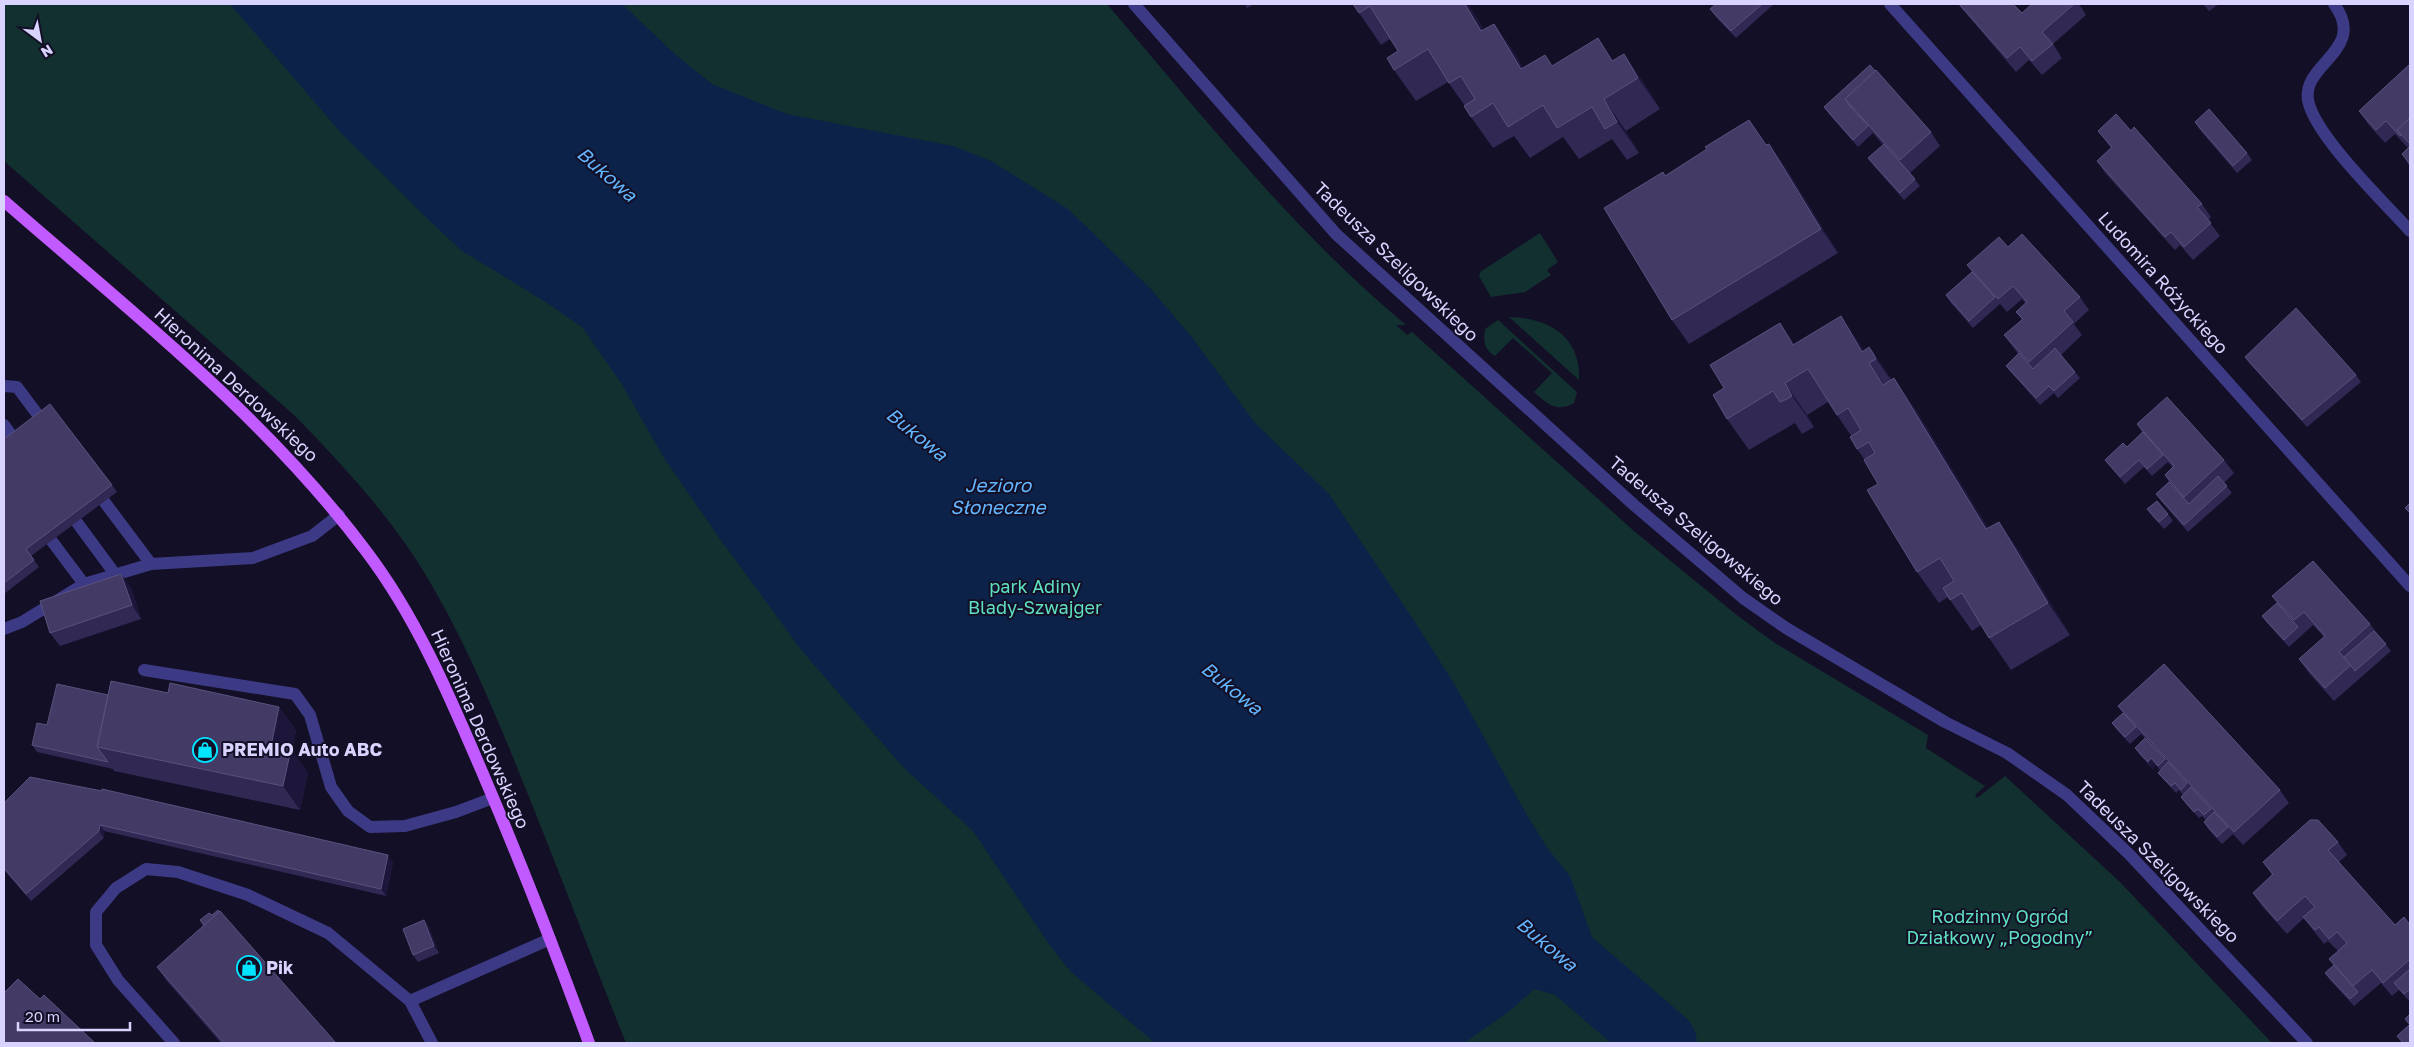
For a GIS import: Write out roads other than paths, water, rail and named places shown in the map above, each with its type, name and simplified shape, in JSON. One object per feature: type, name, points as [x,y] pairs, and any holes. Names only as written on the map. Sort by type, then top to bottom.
[{"type":"main road","name":"Hieronima Derdowskiego","points":[[4,201],[160,337],[263,431],[302,470],[367,552],[412,622],[447,691],[493,798],[590,1043]]},
{"type":"street","name":"Tadeusza Szeligowskiego","points":[[1134,4],[1336,234],[1634,505],[1743,598],[1786,628],[1946,722],[2006,753],[2067,794],[2129,854],[2307,1043]]},
{"type":"street","name":"Ludomira Różyckiego","points":[[1890,4],[2410,586]]},
{"type":"street","points":[[2334,4],[2339,10],[2343,26],[2341,38],[2334,54],[2313,75],[2308,86],[2311,112],[2328,140],[2410,231]]},
{"type":"street","points":[[4,386],[17,387],[58,441]]},
{"type":"street","points":[[4,426],[27,457]]},
{"type":"street","points":[[87,479],[151,564]]},
{"type":"street","points":[[57,496],[116,574]]},
{"type":"street","points":[[32,515],[84,584]]},
{"type":"street","points":[[4,629],[22,622],[84,584],[151,564],[253,558],[312,536],[339,515]]},
{"type":"street","points":[[144,670],[295,694],[310,715],[331,787],[348,811],[370,827],[405,826],[456,812],[493,798]]},
{"type":"street","points":[[174,1043],[118,980],[96,945],[96,912],[116,888],[146,869],[178,872],[248,895],[328,933],[410,1001],[432,1043]]},
{"type":"street","points":[[410,1001],[550,939]]},
{"type":"water","name":"Jezioro Słoneczne","points":[[230,4],[622,4],[676,55],[712,84],[787,114],[953,146],[991,161],[1068,209],[1150,288],[1191,336],[1255,423],[1329,494],[1455,685],[1527,815],[1548,849],[1570,876],[1596,948],[1594,969],[1617,994],[1621,1002],[1615,1011],[1608,1013],[1588,998],[1555,995],[1534,989],[1511,1010],[1464,1043],[1155,1043],[1071,972],[1051,947],[973,831],[904,768],[802,651],[720,539],[664,458],[621,383],[582,327],[544,301],[462,251],[342,134]]},
{"type":"waterway","name":"Bukowa","points":[[1548,944],[1663,1043]]},
{"type":"place","name":"PREMIO Auto ABC","points":[[205,750]]},
{"type":"place","name":"Pik","points":[[249,968]]},
{"type":"park label","name":"park Adiny Blady-Szwajger","points":[[1035,597]]},
{"type":"park label","name":"Rodzinny Ogród Działkowy „Pogodny”","points":[[2000,928]]}]
